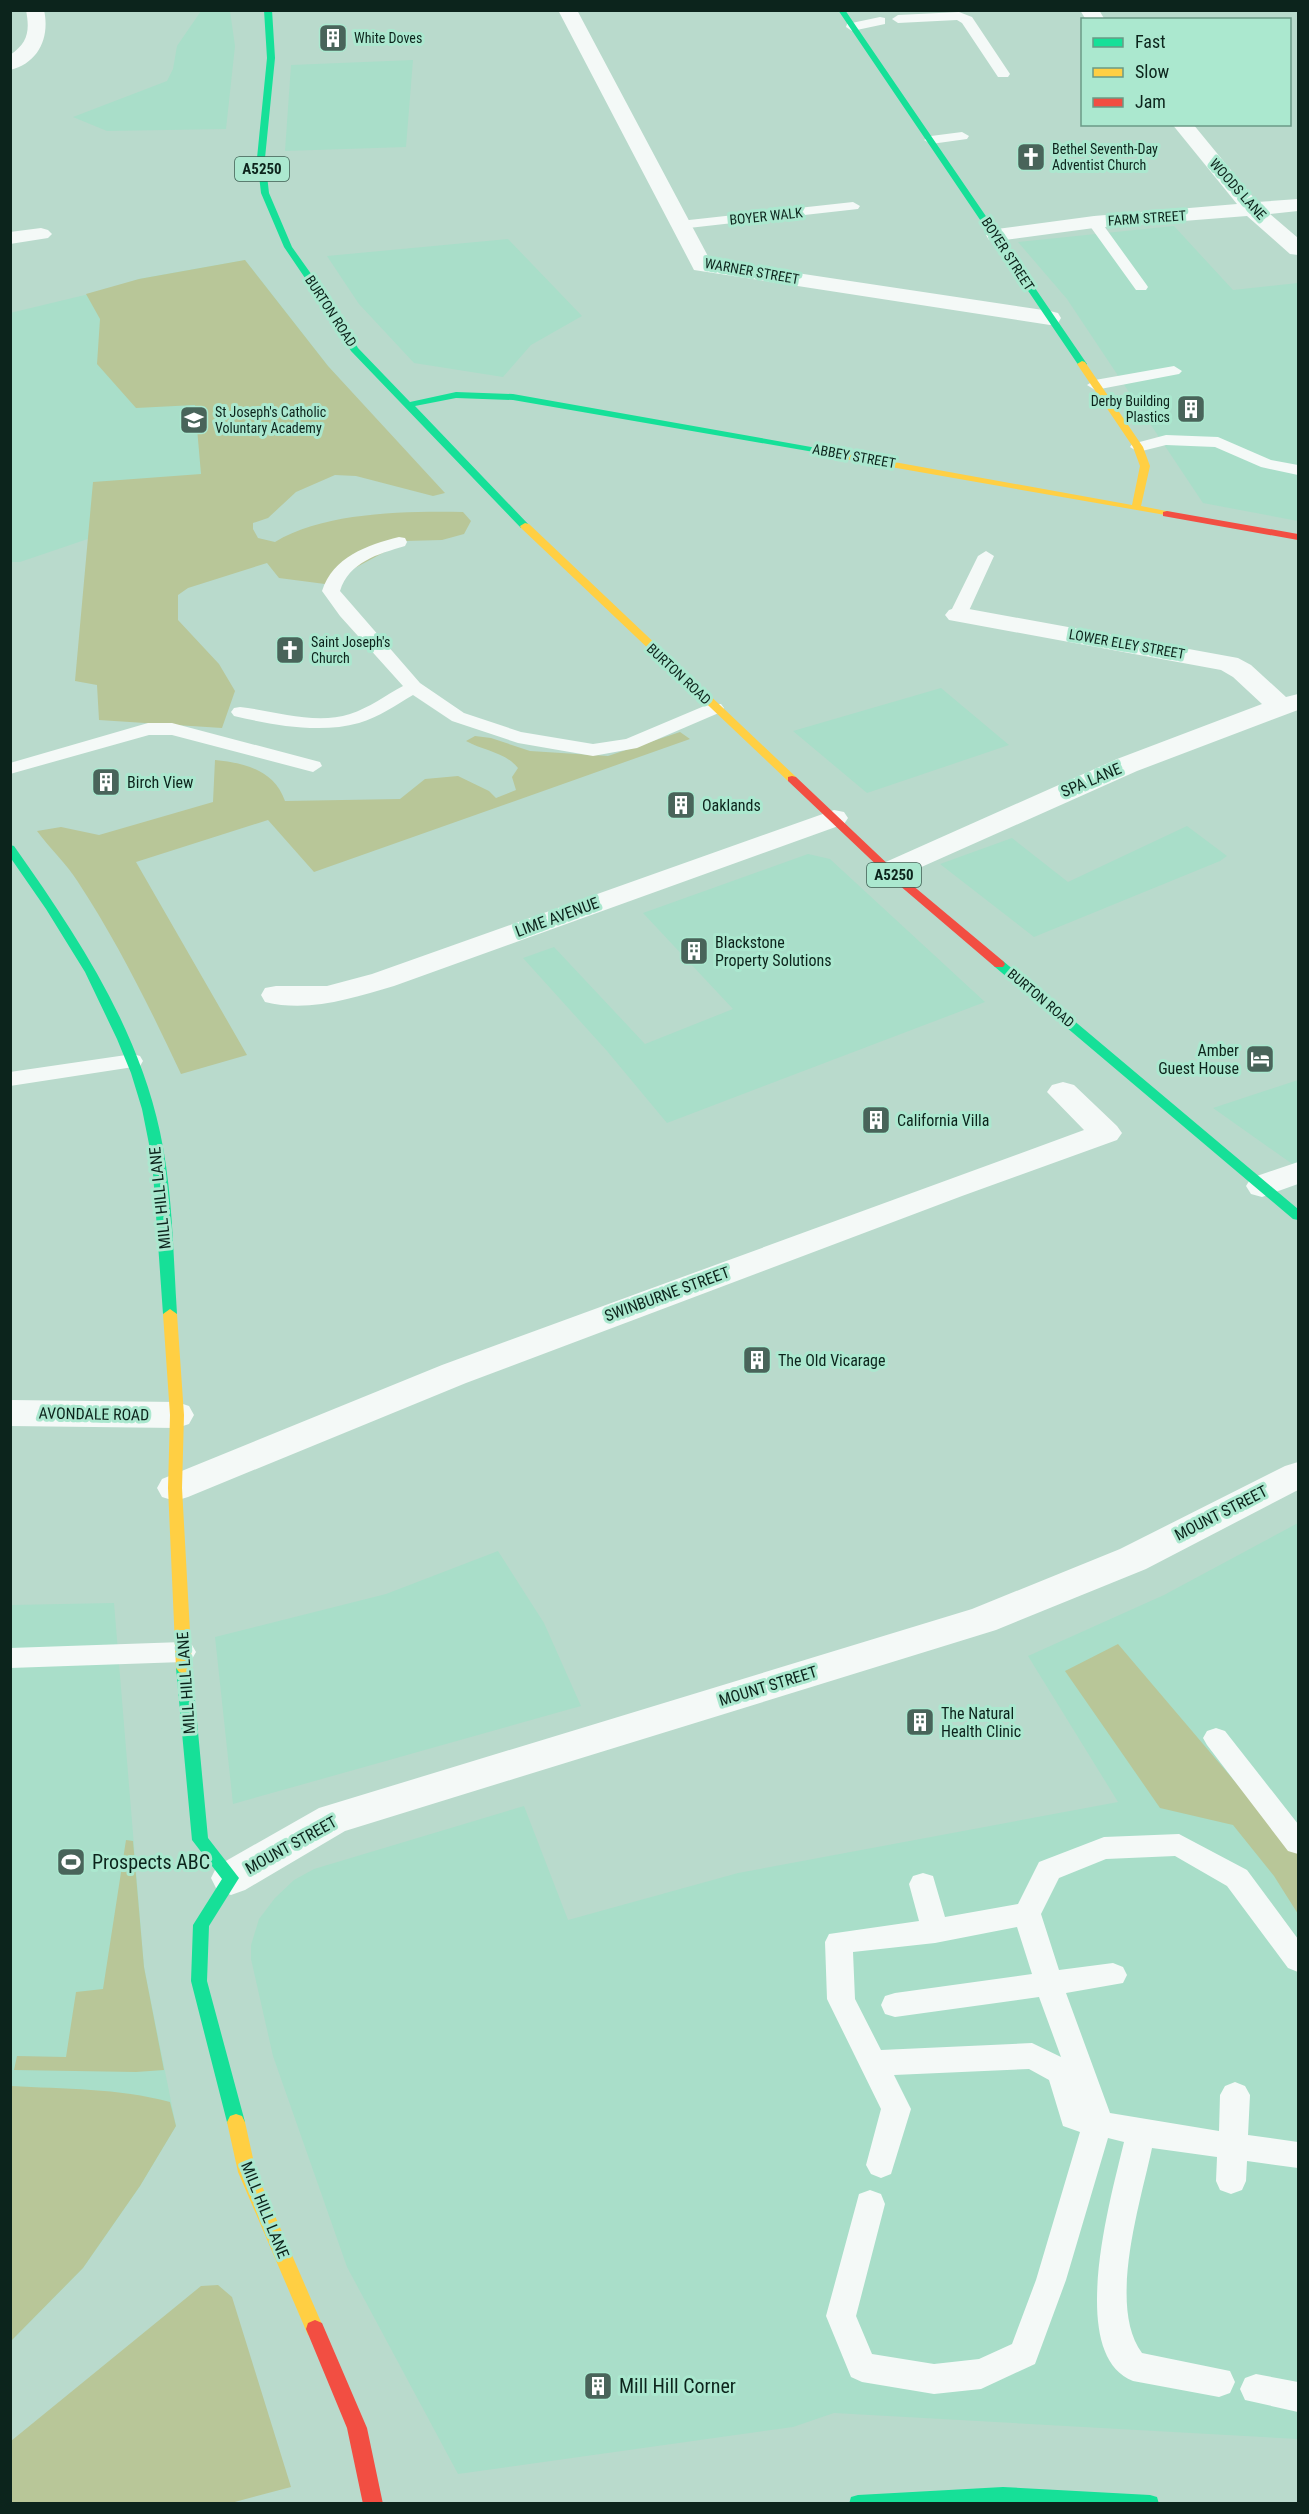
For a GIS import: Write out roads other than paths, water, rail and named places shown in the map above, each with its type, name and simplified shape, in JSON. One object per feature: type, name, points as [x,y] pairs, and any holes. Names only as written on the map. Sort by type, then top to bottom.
[{"type":"street","points":[[10,64],[30,49],[38,38],[39,25],[35,10]]},
{"type":"street","name":"BURTON ROAD","points":[[268,10],[271,58],[261,158],[269,206],[288,247],[331,309],[354,348],[543,545],[889,871],[1299,1216]]},
{"type":"street","name":"WARNER STREET","points":[[567,10],[702,265],[1050,318]]},
{"type":"street","name":"BOYER STREET","points":[[841,10],[869,56],[997,235],[1050,318],[1138,447],[1145,466],[1136,508]]},
{"type":"street","name":"WOODS LANE","points":[[1184,126],[1252,209],[1299,249]]},
{"type":"street","name":"FARM STREET","points":[[997,235],[1094,222],[1299,205]]},
{"type":"street","points":[[10,238],[41,234]]},
{"type":"street","name":"ABBEY STREET","points":[[408,405],[456,395],[513,397],[1299,537]]},
{"type":"street","name":"LOWER ELEY STREET","points":[[958,615],[1229,664],[1289,704]]},
{"type":"street","name":"SPA LANE","points":[[889,871],[1107,774],[1289,704]]},
{"type":"street","name":"LIME AVENUE","points":[[276,995],[327,995],[384,980],[834,818]]},
{"type":"street","name":"MILL HILL LANE","points":[[10,848],[50,904],[106,996],[133,1061],[149,1112],[160,1181],[177,1415],[175,1488],[183,1652],[200,1840],[231,1878],[201,1925],[199,1982],[227,2085],[247,2172],[357,2427],[373,2504]]},
{"type":"street","name":"SWINBURNE STREET","points":[[175,1488],[465,1370],[951,1188],[1107,1133],[1063,1092]]},
{"type":"street","points":[[1262,1186],[1299,1173]]},
{"type":"street","name":"AVONDALE ROAD","points":[[10,1413],[177,1415]]},
{"type":"street","name":"MOUNT STREET","points":[[231,1878],[333,1819],[983,1620],[1133,1559],[1284,1481]]},
{"type":"street","points":[[858,2504],[1004,2500],[1150,2504]]},
{"type":"lane","points":[[898,19],[949,15],[967,20],[1003,74]]},
{"type":"lane","points":[[852,27],[880,21]]},
{"type":"lane","points":[[931,140],[962,136]]},
{"type":"lane","name":"BOYER WALK","points":[[680,225],[853,206]]},
{"type":"lane","points":[[1094,222],[1141,287]]},
{"type":"lane","points":[[1095,385],[1174,371]]},
{"type":"lane","points":[[1138,447],[1166,440],[1218,442],[1267,464],[1299,470]]},
{"type":"lane","points":[[399,542],[372,550],[350,563],[338,572],[331,591],[346,612],[414,687],[458,717],[518,737],[593,750],[630,744],[715,708]]},
{"type":"lane","points":[[958,615],[986,556]]},
{"type":"lane","points":[[240,712],[340,722],[355,718],[414,687]]},
{"type":"lane","points":[[10,769],[148,729],[172,729],[313,766]]},
{"type":"lane","points":[[10,1079],[133,1061]]},
{"type":"lane","points":[[10,1658],[34,1659],[183,1652]]},
{"type":"lane","points":[[1216,1738],[1299,1843]]},
{"type":"lane","points":[[870,2204],[842,2316],[862,2367],[934,2379],[981,2374],[1024,2354],[1051,2280],[1098,2121],[1049,1985],[1027,1914],[1049,1870],[1104,1848],[1179,1845],[1237,1878],[1299,1960]]},
{"type":"lane","points":[[923,1884],[935,1931]]},
{"type":"lane","points":[[881,2166],[896,2109],[841,1999],[839,1942],[935,1931],[1027,1914]]},
{"type":"lane","points":[[895,2006],[1113,1975]]},
{"type":"lane","points":[[873,2063],[1032,2056],[1061,2072],[1073,2117],[1098,2121],[1141,2133],[1299,2155]]},
{"type":"lane","points":[[1231,2181],[1235,2095]]},
{"type":"lane","points":[[1141,2133],[1115,2254],[1113,2313],[1118,2343],[1133,2366],[1219,2382]]},
{"type":"lane","points":[[1256,2389],[1299,2397]]},
{"type":"place","name":"White Doves","points":[[333,38]]},
{"type":"place","name":"Bethel Seventh-Day Adventist Church","points":[[1031,157]]},
{"type":"place","name":"Derby Building Plastics","points":[[1191,409]]},
{"type":"place","name":"St Joseph's Catholic Voluntary Academy","points":[[194,420]]},
{"type":"place","name":"Saint Joseph's Church","points":[[290,650]]},
{"type":"place","name":"Birch View","points":[[106,782]]},
{"type":"place","name":"Oaklands","points":[[681,805]]},
{"type":"place","name":"Blackstone Property Solutions","points":[[694,951]]},
{"type":"place","name":"Amber Guest House","points":[[1260,1059]]},
{"type":"place","name":"California Villa","points":[[876,1120]]},
{"type":"place","name":"The Old Vicarage","points":[[757,1360]]},
{"type":"place","name":"The Natural Health Clinic","points":[[920,1722]]},
{"type":"place","name":"Prospects ABC","points":[[71,1862]]},
{"type":"place","name":"Mill Hill Corner","points":[[598,2386]]}]
